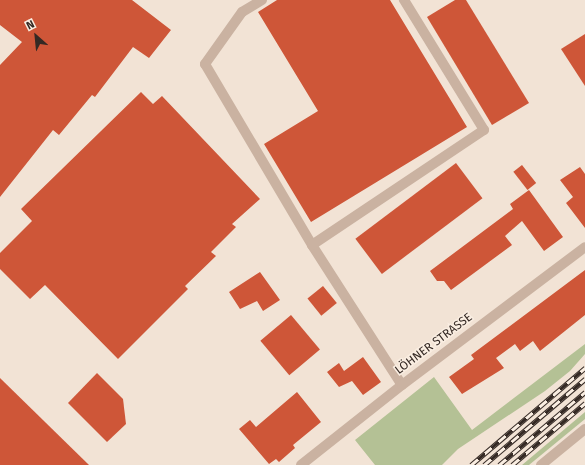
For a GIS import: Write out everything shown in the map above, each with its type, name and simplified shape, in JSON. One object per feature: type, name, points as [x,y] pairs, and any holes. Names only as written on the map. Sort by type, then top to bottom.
[{"type":"street","points":[[262,0],[242,12],[205,64],[312,245],[402,384]]},
{"type":"street","points":[[312,245],[484,130],[404,0]]},
{"type":"street","name":"LÖHNER STRASSE","points":[[301,465],[402,384],[585,247]]},
{"type":"street","points":[[541,465],[585,429]]},
{"type":"green space","points":[[585,344],[585,354],[570,371],[545,391],[458,449],[442,465],[375,465],[355,440],[434,377],[472,430]]},
{"type":"green space","points":[[585,412],[585,419],[529,465],[522,465]]},
{"type":"building","points":[[0,0],[132,0],[171,30],[149,58],[133,47],[95,97],[92,95],[59,135],[53,130],[0,197],[0,65],[22,42],[0,25]]},
{"type":"building","points":[[277,0],[390,0],[467,127],[311,222],[264,144],[318,111],[258,12]]},
{"type":"building","points":[[455,0],[466,0],[529,103],[492,125],[427,17]]},
{"type":"building","points":[[585,34],[585,86],[561,49]]},
{"type":"building","points":[[141,92],[153,104],[162,96],[260,199],[232,224],[236,227],[211,252],[216,256],[185,286],[188,289],[118,359],[45,285],[30,299],[0,269],[0,253],[32,221],[21,209]]},
{"type":"building","points":[[456,163],[482,198],[382,274],[355,239]]},
{"type":"building","points":[[522,165],[536,183],[527,190],[513,172]]},
{"type":"building","points":[[580,167],[585,174],[585,228],[566,203],[573,197],[560,180]]},
{"type":"building","points":[[529,190],[563,237],[544,251],[522,221],[505,236],[512,245],[451,290],[444,281],[437,281],[430,271],[513,209],[510,204]]},
{"type":"building","points":[[585,270],[585,315],[540,351],[533,341],[520,351],[515,344],[496,358],[504,368],[462,394],[449,377],[474,359],[471,355]]},
{"type":"building","points":[[260,272],[280,300],[263,311],[257,301],[240,309],[229,292]]},
{"type":"building","points":[[323,286],[337,303],[321,316],[307,299]]},
{"type":"building","points":[[291,315],[320,349],[289,375],[260,341]]},
{"type":"building","points":[[363,357],[381,382],[363,395],[352,381],[339,387],[327,372],[339,363],[344,371]]},
{"type":"building","points":[[97,373],[123,399],[126,424],[107,442],[68,403]]},
{"type":"building","points":[[0,378],[89,465],[0,465]]},
{"type":"building","points":[[297,392],[321,422],[293,445],[295,448],[279,462],[276,459],[269,464],[239,429],[250,420],[256,427]]},
{"type":"railway","points":[[471,465],[585,368]]},
{"type":"railway","points":[[484,465],[585,379]]},
{"type":"railway","points":[[499,465],[585,392]]},
{"type":"railway","points":[[512,465],[585,403]]}]
